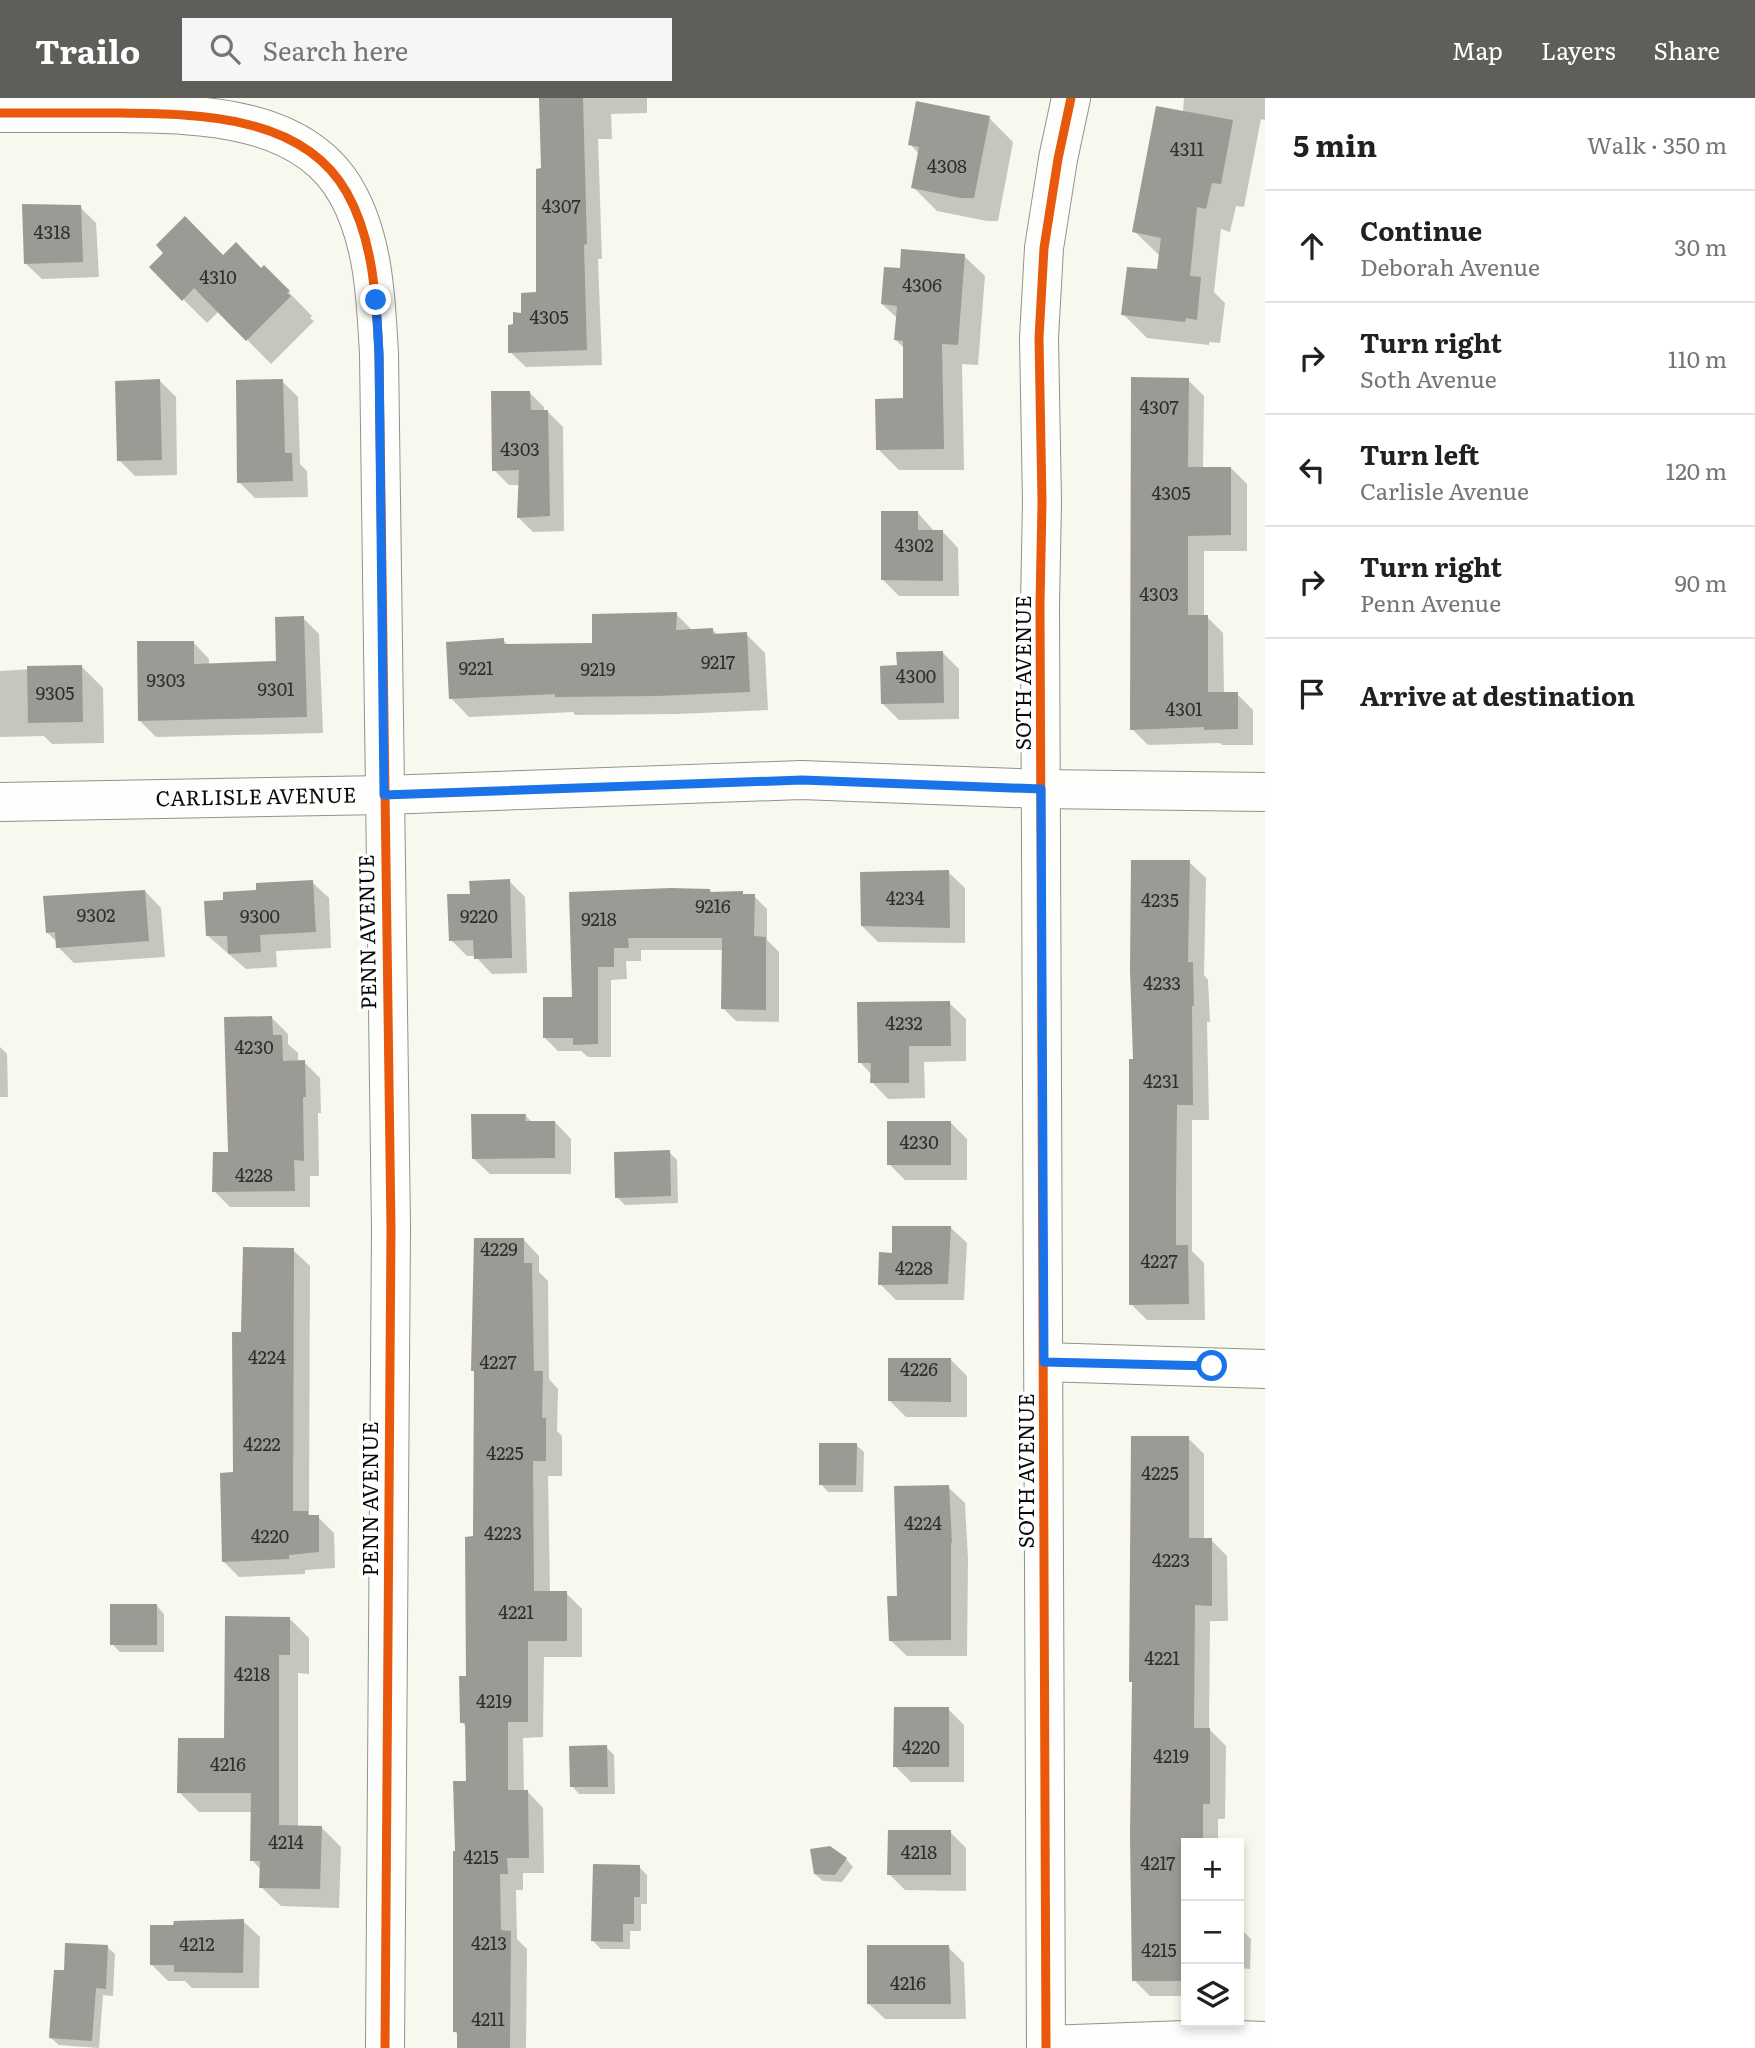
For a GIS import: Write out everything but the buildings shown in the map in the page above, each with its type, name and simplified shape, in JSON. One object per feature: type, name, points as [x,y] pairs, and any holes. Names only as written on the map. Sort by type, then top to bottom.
[{"type":"street","name":"SOTH AVENUE","points":[[1046,2046],[1042,502],[1039,338],[1044,248],[1071,98]]},
{"type":"street","name":"PENN AVENUE","points":[[0,113],[187,114],[253,125],[298,144],[324,161],[347,193],[369,258],[376,300],[379,354],[390,1228],[385,2048]]},
{"type":"street","name":"CARLISLE AVENUE","points":[[0,802],[384,795],[802,780],[1041,789],[1265,792]]},
{"type":"street","points":[[1044,1362],[1265,1369]]},
{"type":"street","points":[[1046,2046],[1213,2039],[1265,2042]]},
{"type":"cycle path","points":[[1046,2048],[1040,605],[1042,502],[1039,338],[1044,248],[1071,98]]},
{"type":"cycle path","points":[[0,113],[180,115],[213,118],[276,133],[304,147],[328,167],[347,193],[363,231],[372,271],[379,354],[391,1228],[385,2048]]},
{"type":"route","points":[[376,300],[379,354],[384,795],[802,780],[1041,789],[1044,1362],[1212,1366]]}]
